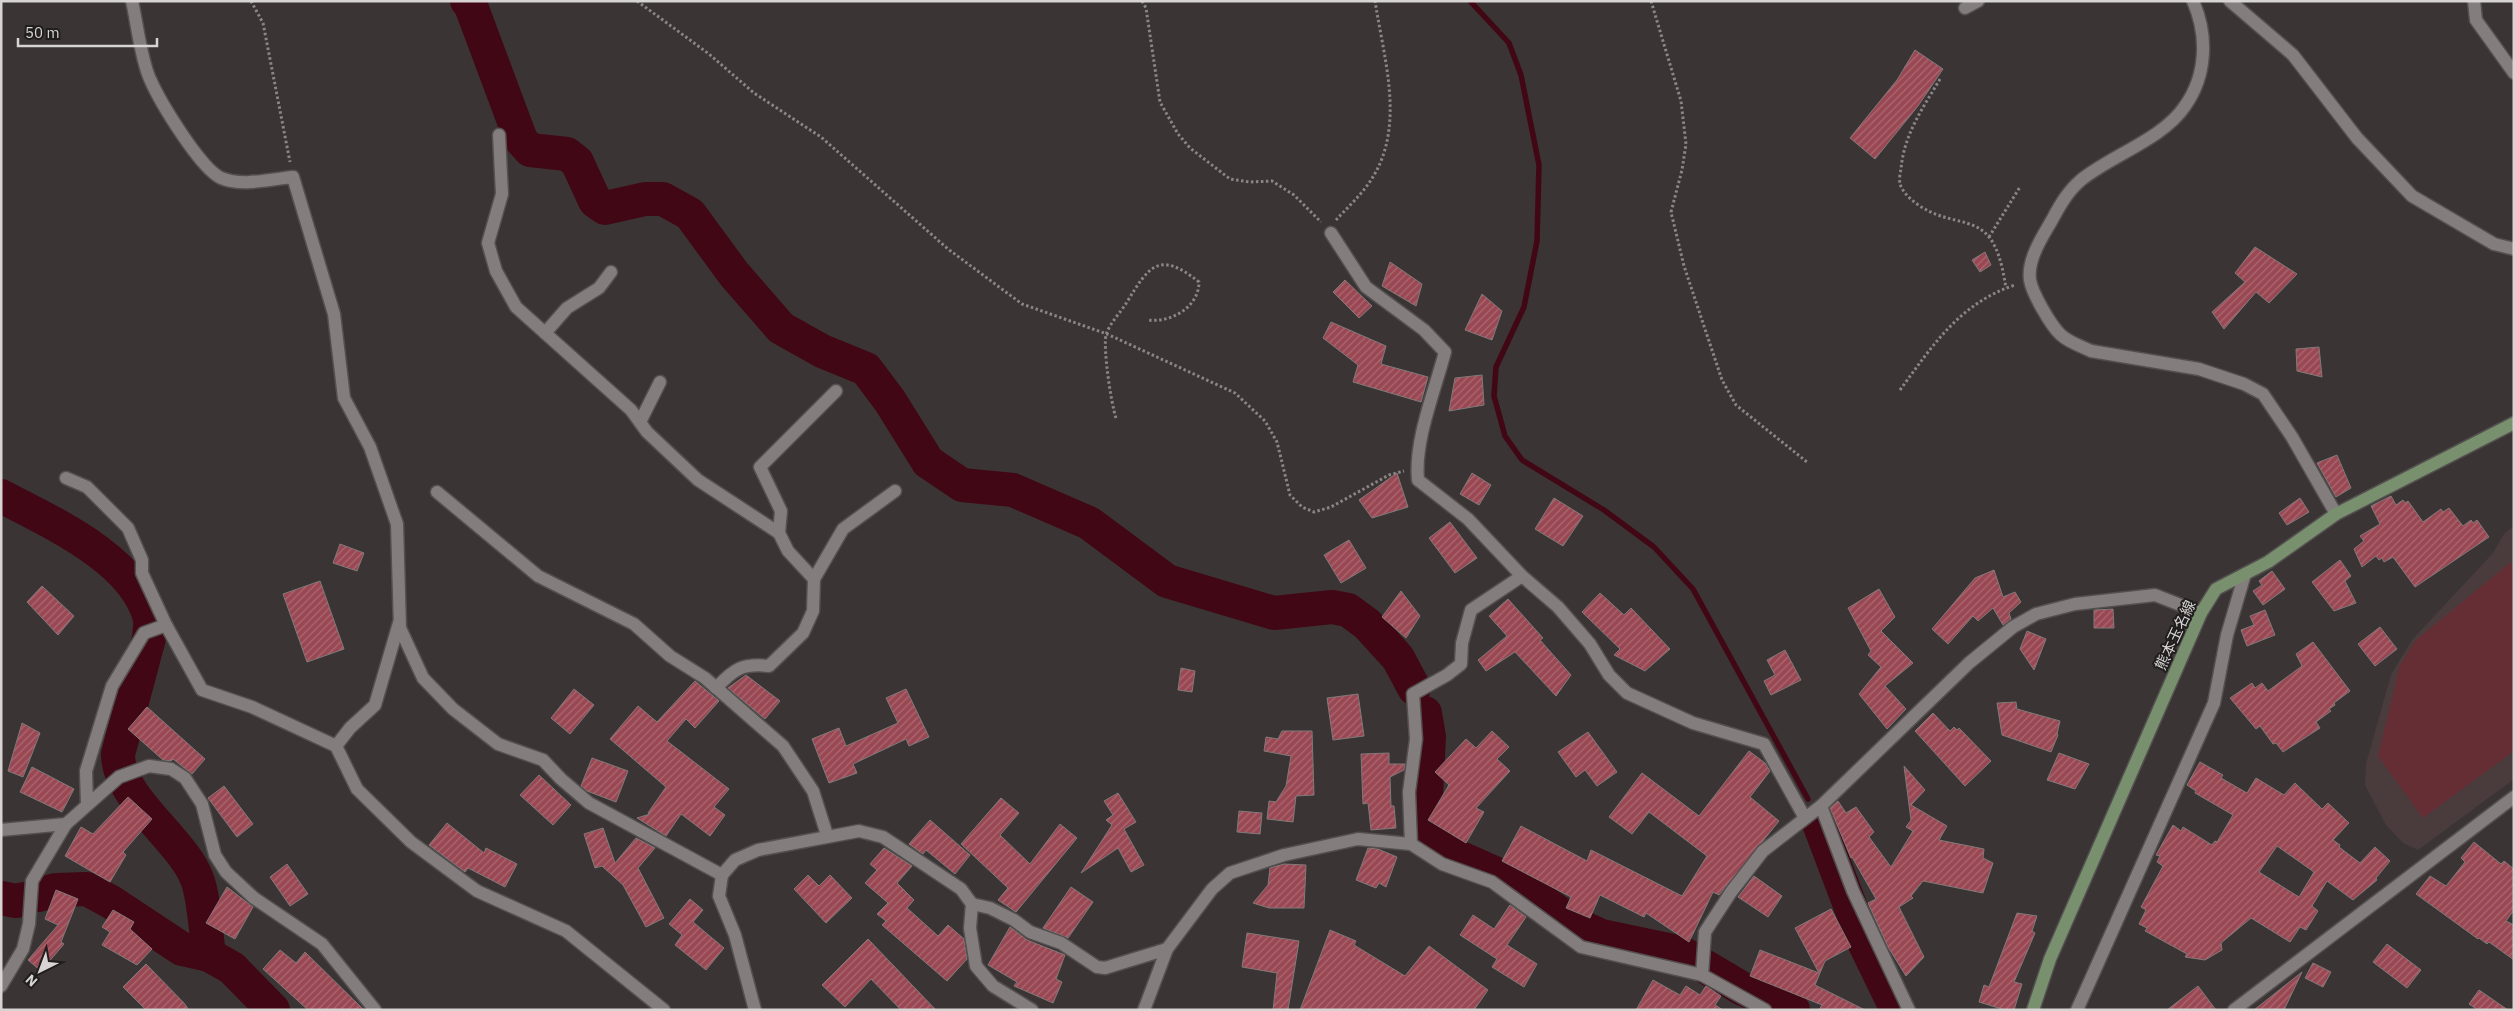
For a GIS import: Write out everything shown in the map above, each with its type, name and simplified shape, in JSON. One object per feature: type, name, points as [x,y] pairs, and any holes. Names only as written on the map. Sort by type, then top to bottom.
[{"type":"main road","name":"熊本玉名線","points":[[2033,1010],[2050,959],[2201,613],[2216,589],[2268,562],[2336,514],[2514,423]]},
{"type":"street","points":[[132,1],[150,78],[192,149],[214,174],[240,182],[293,177],[334,314],[344,398],[370,447],[397,524],[400,628],[423,678],[453,709],[498,744],[543,760],[561,780],[590,803],[722,875]]},
{"type":"street","points":[[1965,8],[1978,1]]},
{"type":"street","points":[[2193,1],[2199,14],[2204,44],[2201,72],[2186,105],[2172,122],[2081,180],[2066,195],[2040,241],[2032,264],[2030,280],[2039,303],[2060,334],[2068,341],[2092,351],[2199,368],[2244,384],[2263,394],[2292,437],[2336,514]]},
{"type":"street","points":[[2230,1],[2293,55],[2357,138],[2412,196],[2494,244],[2514,249]]},
{"type":"street","points":[[2474,1],[2476,20],[2514,72]]},
{"type":"street","points":[[499,135],[502,194],[488,243],[496,272],[516,307],[631,410],[640,422],[698,480],[779,533],[788,551],[814,579]]},
{"type":"street","points":[[1331,233],[1366,287],[1424,330],[1445,352],[1423,435],[1417,468],[1418,480],[1468,519],[1522,576],[1558,606],[1590,644],[1610,675],[1627,693],[1693,723],[1764,744],[1805,818]]},
{"type":"street","points":[[544,333],[567,308],[599,288],[611,272]]},
{"type":"street","points":[[640,422],[660,382]]},
{"type":"street","points":[[779,533],[781,511],[760,467],[836,391]]},
{"type":"street","points":[[66,478],[87,487],[128,528],[142,560],[142,573],[156,629],[202,690],[252,707],[336,746],[357,789],[410,842],[477,891],[566,931],[664,1010]]},
{"type":"street","points":[[716,688],[733,671],[752,664],[769,666],[803,633],[814,610],[814,579],[843,528],[895,491]]},
{"type":"street","points":[[438,492],[538,576],[634,624],[670,656],[716,688],[783,746],[813,791],[827,835]]},
{"type":"street","points":[[2076,1010],[2214,702],[2227,635],[2245,574]]},
{"type":"street","points":[[1411,844],[1409,792],[1416,739],[1413,694],[1447,675],[1461,664],[1462,643],[1471,610],[1522,576]]},
{"type":"street","points":[[1701,972],[1705,932],[1731,892],[1763,851],[1821,806],[1969,663],[2013,628],[2036,614],[2075,604],[2155,595],[2201,613]]},
{"type":"street","points":[[336,746],[350,728],[375,705],[399,621]]},
{"type":"street","points":[[87,804],[86,771],[112,686],[156,629]]},
{"type":"street","points":[[1,986],[23,949],[29,924],[32,881],[66,824],[87,804],[125,774],[149,766],[171,769],[185,778],[202,804],[215,855],[226,872],[254,898],[322,944],[375,1010]]},
{"type":"street","points":[[2234,1010],[2514,797]]},
{"type":"street","points":[[1821,806],[1853,891],[1909,1010]]},
{"type":"street","points":[[1,830],[66,824]]},
{"type":"street","points":[[755,1010],[735,935],[719,896],[722,875],[735,860],[758,850],[827,835],[859,831],[883,837],[961,889],[972,904],[970,928],[976,966],[993,986],[1032,1010]]},
{"type":"street","points":[[1144,1010],[1168,949],[1212,889],[1230,873],[1284,855],[1358,839],[1411,844],[1442,864],[1492,882],[1582,947],[1701,972],[1765,1010]]},
{"type":"street","points":[[972,904],[990,908],[1014,920],[1030,932],[1061,943],[1097,967],[1105,968],[1168,949]]},
{"type":"path","points":[[251,1],[263,23],[293,177]]},
{"type":"path","points":[[637,1],[708,54],[754,93],[821,137],[948,249],[1022,304],[1106,334],[1235,393],[1265,421],[1277,442],[1290,495],[1302,507],[1314,512],[1331,507],[1389,475],[1417,468]]},
{"type":"path","points":[[1142,1],[1146,8],[1160,102],[1178,134],[1190,148],[1230,178],[1250,182],[1272,181],[1294,195],[1331,233],[1335,221],[1369,182],[1384,154],[1391,121],[1390,96],[1375,1]]},
{"type":"path","points":[[1651,1],[1681,100],[1686,144],[1672,212],[1684,266],[1719,372],[1736,405],[1807,462]]},
{"type":"path","points":[[1940,79],[1908,132],[1901,161],[1900,183],[1907,195],[1920,205],[1941,216],[1970,224],[1989,237],[1996,250],[2006,288]]},
{"type":"path","points":[[1989,237],[2020,187]]},
{"type":"path","points":[[1116,418],[1112,407],[1105,347],[1106,334],[1144,274],[1154,266],[1166,264],[1189,274],[1199,282],[1199,292],[1194,302],[1169,319],[1148,320]]},
{"type":"path","points":[[1900,390],[1931,348],[1966,310],[2006,288],[2030,280]]},
{"type":"shaded area","points":[[2514,526],[2514,779],[2418,850],[2403,843],[2386,825],[2365,785],[2366,764],[2391,675],[2412,640],[2493,553],[2504,534]]},
{"type":"shaded area","points":[[2511,562],[2514,566],[2514,751],[2423,818],[2378,756],[2400,665],[2416,640]]},
{"type":"building","points":[[1915,50],[1943,69],[1918,106],[1875,159],[1850,138],[1897,80]]},
{"type":"building","points":[[2255,247],[2297,274],[2269,303],[2256,292],[2224,329],[2212,312],[2245,282],[2235,273]]},
{"type":"building","points":[[1985,252],[1991,265],[1980,272],[1972,260]]},
{"type":"building","points":[[1390,262],[1422,284],[1416,306],[1382,286]]},
{"type":"building","points":[[1345,280],[1372,306],[1359,318],[1333,292]]},
{"type":"building","points":[[1482,294],[1502,311],[1492,340],[1465,330]]},
{"type":"building","points":[[1331,322],[1386,346],[1381,364],[1428,377],[1421,402],[1353,382],[1358,365],[1323,338]]},
{"type":"building","points":[[2319,347],[2322,377],[2297,371],[2296,349]]},
{"type":"building","points":[[1482,375],[1484,405],[1449,411],[1455,378]]},
{"type":"building","points":[[2337,455],[2351,488],[2336,497],[2317,463]]},
{"type":"building","points":[[1397,473],[1408,507],[1372,518],[1359,500]]},
{"type":"building","points":[[1472,473],[1491,485],[1479,505],[1460,494]]},
{"type":"building","points":[[2391,496],[2396,505],[2403,500],[2405,503],[2408,501],[2423,522],[2441,509],[2443,512],[2449,508],[2463,526],[2471,520],[2473,523],[2477,520],[2489,537],[2415,587],[2393,557],[2384,562],[2382,558],[2379,560],[2376,556],[2362,567],[2354,549],[2364,541],[2360,536],[2380,524],[2371,506]]},
{"type":"building","points":[[1554,498],[1583,516],[1563,546],[1535,529]]},
{"type":"building","points":[[2300,498],[2309,512],[2287,525],[2279,513]]},
{"type":"building","points":[[1450,522],[1477,558],[1455,573],[1429,538]]},
{"type":"building","points":[[1349,540],[1366,568],[1341,583],[1324,555]]},
{"type":"building","points":[[340,544],[364,553],[357,571],[333,563]]},
{"type":"building","points":[[2340,560],[2351,576],[2345,581],[2356,603],[2334,611],[2312,582]]},
{"type":"building","points":[[1994,570],[2003,597],[2015,592],[2021,602],[2009,613],[2011,619],[2003,625],[1993,608],[1978,621],[1973,616],[1948,644],[1932,629],[1975,578]]},
{"type":"building","points":[[2272,571],[2285,589],[2263,605],[2253,591],[2262,585],[2259,581]]},
{"type":"building","points":[[320,581],[344,649],[307,662],[283,594]]},
{"type":"building","points":[[42,586],[74,616],[58,635],[27,602]]},
{"type":"building","points":[[1879,589],[1895,617],[1881,631],[1913,663],[1885,686],[1906,709],[1887,729],[1859,694],[1881,667],[1868,655],[1871,651],[1848,608]]},
{"type":"building","points":[[1401,591],[1420,616],[1406,638],[1382,617]]},
{"type":"building","points":[[1600,593],[1624,615],[1631,608],[1670,649],[1645,671],[1614,655],[1620,649],[1582,612]]},
{"type":"building","points":[[1508,599],[1543,638],[1540,640],[1571,675],[1556,696],[1515,652],[1486,671],[1478,660],[1507,636],[1489,616]]},
{"type":"building","points":[[2113,609],[2114,628],[2094,628],[2094,610]]},
{"type":"building","points":[[2265,610],[2275,635],[2247,646],[2241,630],[2254,625],[2250,616]]},
{"type":"building","points":[[2380,627],[2397,649],[2375,666],[2358,644]]},
{"type":"building","points":[[2027,631],[2046,639],[2034,670],[2020,649]]},
{"type":"building","points":[[2313,642],[2350,691],[2334,703],[2335,705],[2329,709],[2331,711],[2316,722],[2320,728],[2283,752],[2276,743],[2273,744],[2260,726],[2256,729],[2230,698],[2252,683],[2255,688],[2262,683],[2268,691],[2302,666],[2296,654]]},
{"type":"building","points":[[1785,650],[1801,680],[1771,695],[1764,681],[1775,675],[1767,660]]},
{"type":"building","points":[[1181,668],[1195,671],[1192,692],[1178,690]]},
{"type":"building","points":[[746,675],[780,701],[765,719],[728,688]]},
{"type":"building","points":[[695,681],[719,701],[695,728],[686,719],[667,741],[729,789],[714,807],[725,815],[710,836],[681,814],[666,836],[637,818],[650,814],[648,813],[666,787],[610,739],[638,706],[657,722]]},
{"type":"building","points":[[574,689],[594,705],[570,734],[551,718]]},
{"type":"building","points":[[906,689],[929,737],[909,746],[906,739],[853,764],[857,773],[829,783],[812,739],[839,728],[846,746],[898,723],[886,698]]},
{"type":"building","points":[[1358,694],[1364,736],[1333,740],[1327,698]]},
{"type":"building","points":[[2016,702],[2017,709],[2060,721],[2058,735],[2051,752],[2002,735],[1997,703]]},
{"type":"building","points":[[147,707],[205,759],[192,774],[173,759],[171,761],[163,760],[128,729]]},
{"type":"building","points":[[1933,713],[1950,731],[1954,727],[1957,730],[1959,728],[1991,761],[1965,786],[1915,731]]},
{"type":"building","points":[[22,723],[40,733],[23,777],[8,771]]},
{"type":"building","points":[[1282,731],[1312,731],[1314,795],[1296,796],[1293,822],[1267,819],[1269,801],[1276,802],[1286,786],[1291,756],[1264,751],[1266,737],[1278,739]]},
{"type":"building","points":[[1492,731],[1509,747],[1497,759],[1510,771],[1476,808],[1484,812],[1466,843],[1428,820],[1449,785],[1435,772],[1466,739],[1476,748]]},
{"type":"building","points":[[1588,732],[1617,772],[1597,786],[1585,770],[1576,777],[1558,752]]},
{"type":"building","points":[[1749,751],[1765,763],[1770,771],[1750,797],[1779,821],[1719,895],[1713,892],[1689,942],[1646,913],[1644,917],[1600,895],[1590,918],[1566,908],[1571,897],[1502,861],[1521,826],[1587,861],[1591,850],[1682,896],[1707,856],[1649,812],[1632,834],[1609,817],[1642,773],[1699,816]]},
{"type":"building","points":[[1389,753],[1389,764],[1405,764],[1404,770],[1390,777],[1391,806],[1394,806],[1396,828],[1371,830],[1368,803],[1363,804],[1361,754]]},
{"type":"building","points":[[2059,753],[2089,764],[2075,789],[2047,780]]},
{"type":"building","points":[[592,758],[628,771],[616,802],[587,791],[581,786]]},
{"type":"building","points":[[2200,762],[2223,775],[2221,778],[2247,793],[2256,778],[2284,795],[2295,783],[2322,809],[2328,803],[2349,823],[2333,840],[2340,845],[2339,847],[2360,863],[2375,847],[2390,861],[2376,878],[2377,880],[2353,900],[2327,881],[2312,906],[2318,911],[2306,930],[2300,927],[2290,942],[2251,918],[2221,943],[2222,950],[2205,960],[2185,957],[2187,954],[2145,931],[2147,928],[2139,924],[2146,910],[2141,907],[2163,866],[2157,862],[2160,856],[2156,855],[2173,825],[2181,831],[2183,827],[2212,845],[2215,841],[2217,842],[2233,815],[2195,793],[2196,791],[2187,785]],"holes":[[[2277,846],[2314,872],[2299,897],[2259,872]]]},
{"type":"building","points":[[1904,766],[1925,790],[1911,805],[1947,826],[1939,840],[1984,849],[1983,858],[1993,863],[1983,893],[1923,881],[1911,896],[1913,898],[1899,907],[1924,957],[1906,976],[1888,947],[1868,903],[1876,899],[1851,858],[1830,808],[1838,801],[1846,813],[1856,807],[1874,832],[1869,837],[1891,867],[1913,831],[1906,827],[1911,820]]},
{"type":"building","points":[[32,767],[74,789],[62,812],[20,792]]},
{"type":"building","points":[[539,775],[571,805],[553,825],[520,795]]},
{"type":"building","points":[[224,786],[253,824],[237,837],[208,798]]},
{"type":"building","points":[[1118,793],[1136,822],[1124,829],[1144,865],[1131,872],[1118,848],[1081,873],[1112,825],[1106,820],[1113,815],[1104,801]]},
{"type":"building","points":[[128,797],[152,819],[123,852],[126,855],[110,882],[65,856],[81,827],[93,834]]},
{"type":"building","points":[[1001,798],[1019,813],[1000,835],[1030,864],[1060,824],[1077,838],[1016,912],[998,900],[1008,888],[961,844]]},
{"type":"building","points":[[1239,811],[1262,813],[1260,834],[1237,832]]},
{"type":"building","points":[[930,820],[970,855],[955,874],[926,850],[923,854],[909,844]]},
{"type":"building","points":[[447,823],[484,853],[486,848],[517,864],[505,887],[468,868],[465,872],[429,845]]},
{"type":"building","points":[[603,828],[615,863],[636,838],[655,848],[638,868],[664,918],[646,927],[623,885],[602,866],[595,868],[584,834]]},
{"type":"building","points":[[2474,842],[2501,864],[2504,861],[2514,869],[2514,910],[2506,921],[2514,925],[2514,960],[2489,942],[2487,944],[2478,939],[2416,894],[2430,876],[2446,886],[2465,862],[2461,858]]},
{"type":"building","points":[[884,848],[912,866],[897,883],[914,900],[907,908],[938,936],[948,925],[964,939],[967,959],[947,981],[882,925],[886,921],[877,914],[888,903],[865,883],[877,870],[870,864]]},
{"type":"building","points":[[1368,848],[1378,849],[1397,857],[1386,887],[1379,883],[1376,888],[1356,880]]},
{"type":"building","points":[[287,864],[308,894],[290,906],[270,877]]},
{"type":"building","points":[[1284,864],[1306,865],[1304,908],[1269,908],[1253,903],[1268,885],[1270,868]]},
{"type":"building","points":[[808,875],[819,886],[830,875],[852,898],[826,923],[794,889]]},
{"type":"building","points":[[1754,876],[1782,896],[1768,917],[1738,897]]},
{"type":"building","points":[[227,887],[253,907],[235,939],[206,923]]},
{"type":"building","points":[[1071,887],[1093,902],[1068,938],[1043,928]]},
{"type":"building","points":[[56,890],[78,899],[61,942],[64,944],[41,971],[28,960],[58,925],[45,919]]},
{"type":"building","points":[[690,899],[703,910],[693,922],[724,948],[706,970],[675,945],[682,935],[669,924]]},
{"type":"building","points":[[1510,905],[1526,917],[1507,945],[1537,964],[1524,987],[1492,967],[1497,959],[1460,935],[1473,915],[1494,929]]},
{"type":"building","points":[[1831,909],[1851,947],[1825,961],[1815,985],[1865,1010],[1819,1010],[1822,1005],[1750,976],[1760,950],[1819,973],[1795,928]]},
{"type":"building","points":[[113,910],[134,922],[130,929],[152,949],[137,965],[102,945],[110,932],[102,927]]},
{"type":"building","points":[[2017,913],[2037,916],[2032,931],[2035,933],[2014,982],[2022,984],[2014,1010],[2005,1010],[1979,1002],[1984,985],[1989,987]]},
{"type":"building","points":[[1010,927],[1027,940],[1065,955],[1056,979],[1062,982],[1053,1003],[1014,986],[1017,982],[988,965]]},
{"type":"building","points":[[1330,930],[1356,941],[1354,945],[1405,976],[1429,946],[1488,990],[1474,1010],[1300,1010]]},
{"type":"building","points":[[1247,933],[1299,941],[1288,1010],[1273,1010],[1277,973],[1242,967]]},
{"type":"building","points":[[868,939],[936,1010],[901,1010],[871,979],[845,1007],[822,985]]},
{"type":"building","points":[[2387,944],[2421,970],[2407,988],[2373,962]]},
{"type":"building","points":[[280,950],[296,963],[305,952],[364,1010],[308,1010],[263,969]]},
{"type":"building","points":[[2313,963],[2331,972],[2323,987],[2305,978]]},
{"type":"building","points":[[146,964],[189,1010],[146,1010],[123,987]]},
{"type":"building","points":[[2302,972],[2284,1010],[2254,1010]]},
{"type":"building","points":[[1653,980],[1680,995],[1686,986],[1700,995],[1706,986],[1721,996],[1715,1005],[1723,1010],[1636,1010]]},
{"type":"building","points":[[2198,986],[2216,1010],[2167,1010]]},
{"type":"building","points":[[2479,990],[2508,1010],[2478,1010],[2469,1004]]},
{"type":"waterway","points":[[467,1],[471,6],[521,140],[530,150],[567,154],[577,162],[595,201],[605,208],[645,199],[663,199],[690,214],[734,274],[781,328],[822,351],[866,369],[890,401],[928,462],[962,485],[1013,490],[1089,523],[1167,581],[1274,613],[1332,607],[1348,610],[1367,624],[1398,658],[1414,688]]},
{"type":"waterway","points":[[1470,1],[1509,43],[1521,75],[1539,165],[1537,241],[1524,307],[1496,367],[1494,396],[1505,436],[1522,460],[1604,510],[1654,547],[1693,589],[1808,799]]},
{"type":"waterway","points":[[1,496],[89,545],[110,561],[128,579],[142,598],[150,619],[149,638],[118,754],[120,770],[139,802],[178,849],[197,879],[203,905],[209,955]]},
{"type":"waterway","points":[[1425,713],[1429,737],[1425,816],[1430,836],[1443,850],[1519,884],[1573,923],[1601,936],[1682,953],[1743,989],[1793,1010]]},
{"type":"waterway","points":[[1818,821],[1864,942],[1897,1010]]},
{"type":"waterway","points":[[38,895],[56,890],[87,889],[111,902],[182,949],[209,955],[232,968],[273,1010]]},
{"type":"waterway","points":[[1,898],[16,901],[24,899]]}]
